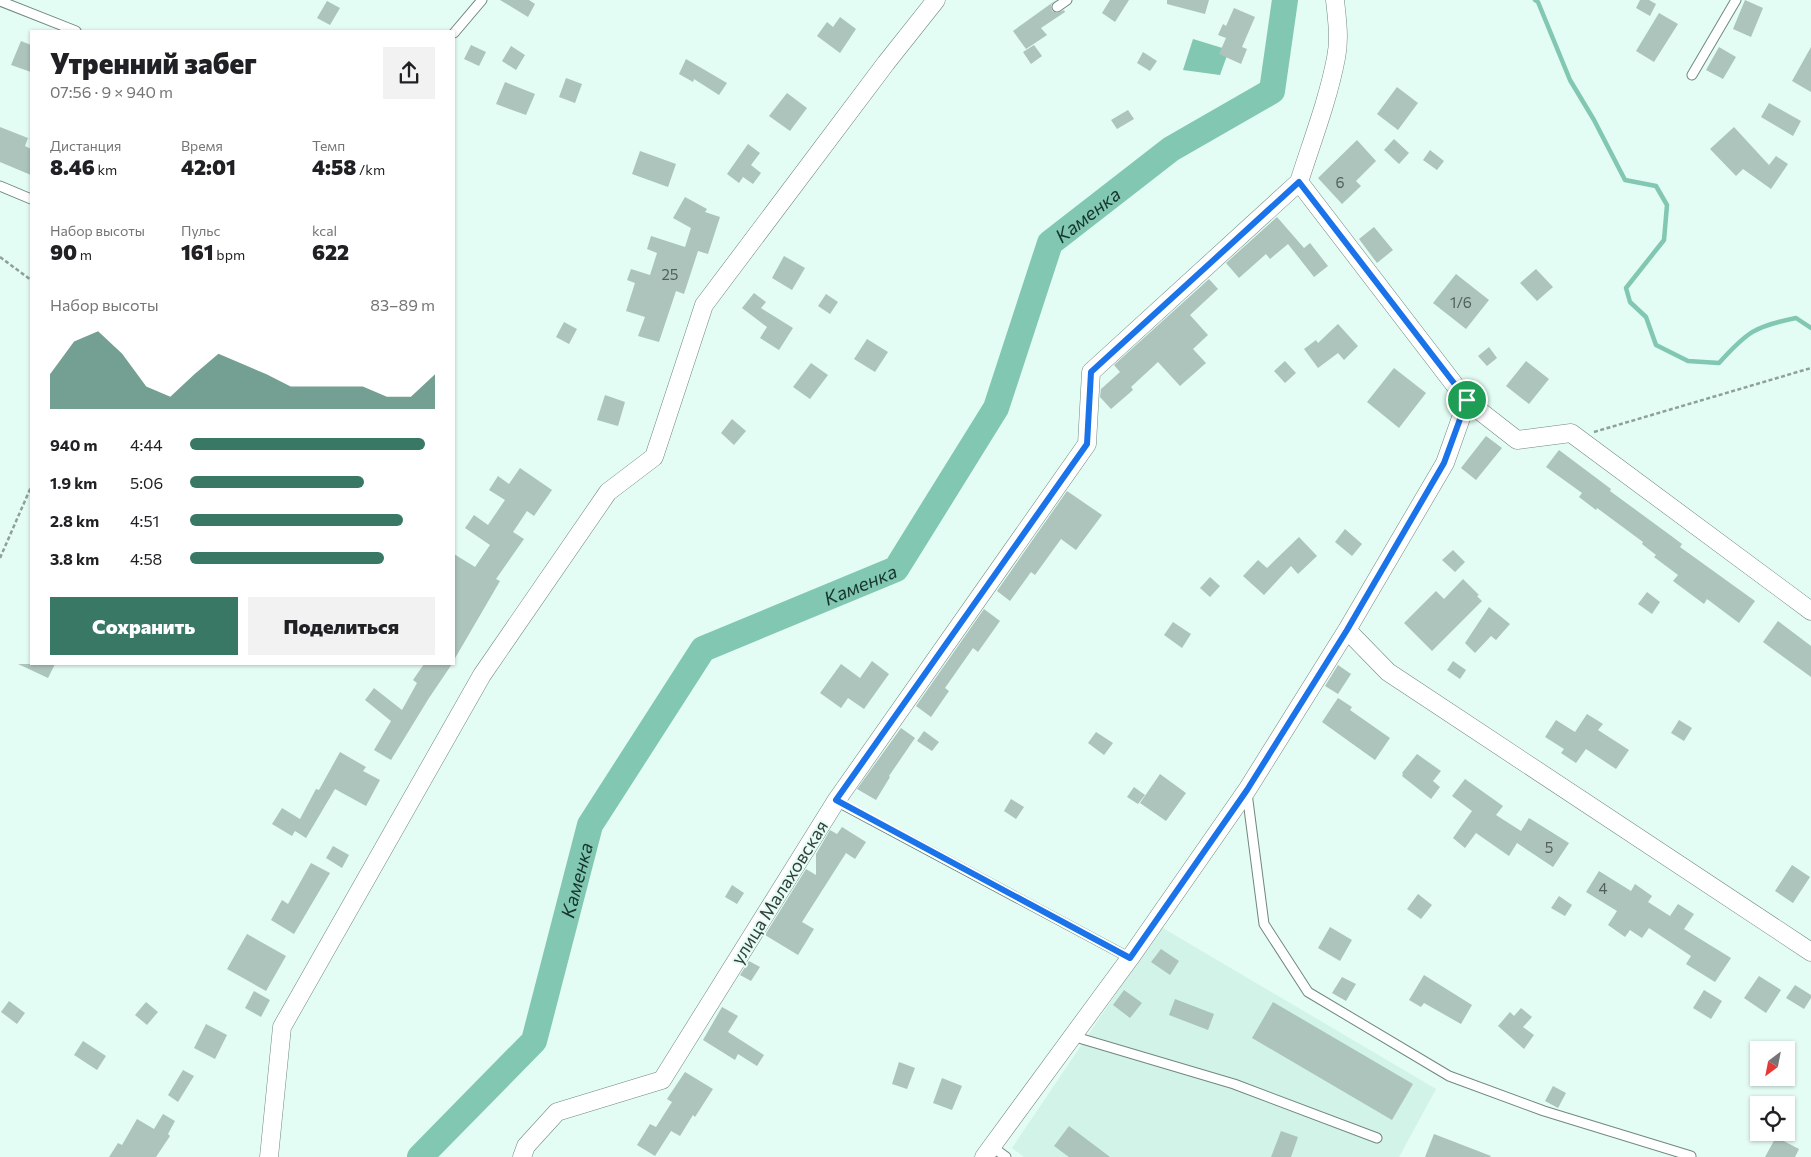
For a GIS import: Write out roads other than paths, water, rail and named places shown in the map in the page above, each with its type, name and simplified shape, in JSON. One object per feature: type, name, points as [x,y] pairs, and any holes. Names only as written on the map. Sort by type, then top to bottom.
[{"type":"street","points":[[269,1157],[282,1026],[482,675],[608,492],[654,457],[704,305],[886,62],[936,0]]},
{"type":"street","points":[[1335,0],[1338,31],[1336,57],[1299,182],[1467,400],[1516,440],[1571,433],[1811,611]]},
{"type":"street","name":"улица Малаховская","points":[[522,1157],[526,1146],[557,1112],[662,1080],[836,800],[1087,444],[1091,372],[1299,182]]},
{"type":"street","points":[[987,1151],[1130,958],[1247,790],[1347,630],[1444,463],[1467,400]]},
{"type":"street","points":[[1347,630],[1388,672],[1811,952]]},
{"type":"lane","points":[[455,32],[482,0]]},
{"type":"lane","points":[[1057,7],[1067,0]]},
{"type":"lane","points":[[1692,75],[1736,0]]},
{"type":"lane","points":[[0,1],[73,30]]},
{"type":"lane","points":[[0,186],[30,199]]},
{"type":"lane","points":[[1247,790],[1264,924],[1308,992],[1449,1076],[1544,1111],[1692,1156]]},
{"type":"lane","points":[[836,800],[1130,958]]},
{"type":"lane","points":[[1072,1036],[1234,1084],[1377,1138]]},
{"type":"lane","points":[[987,1151],[1006,1157]]},
{"type":"waterway","name":"Каменка","points":[[420,1157],[534,1041],[590,825],[703,649],[896,569],[996,408],[1050,243],[1171,149],[1272,91],[1285,0]]},
{"type":"waterway","points":[[1535,0],[1538,2],[1570,80],[1594,120],[1625,180],[1656,186],[1667,205],[1664,240],[1626,288],[1630,302],[1646,317],[1656,345],[1688,361],[1719,363],[1745,337],[1771,324],[1796,318],[1811,328]]}]
